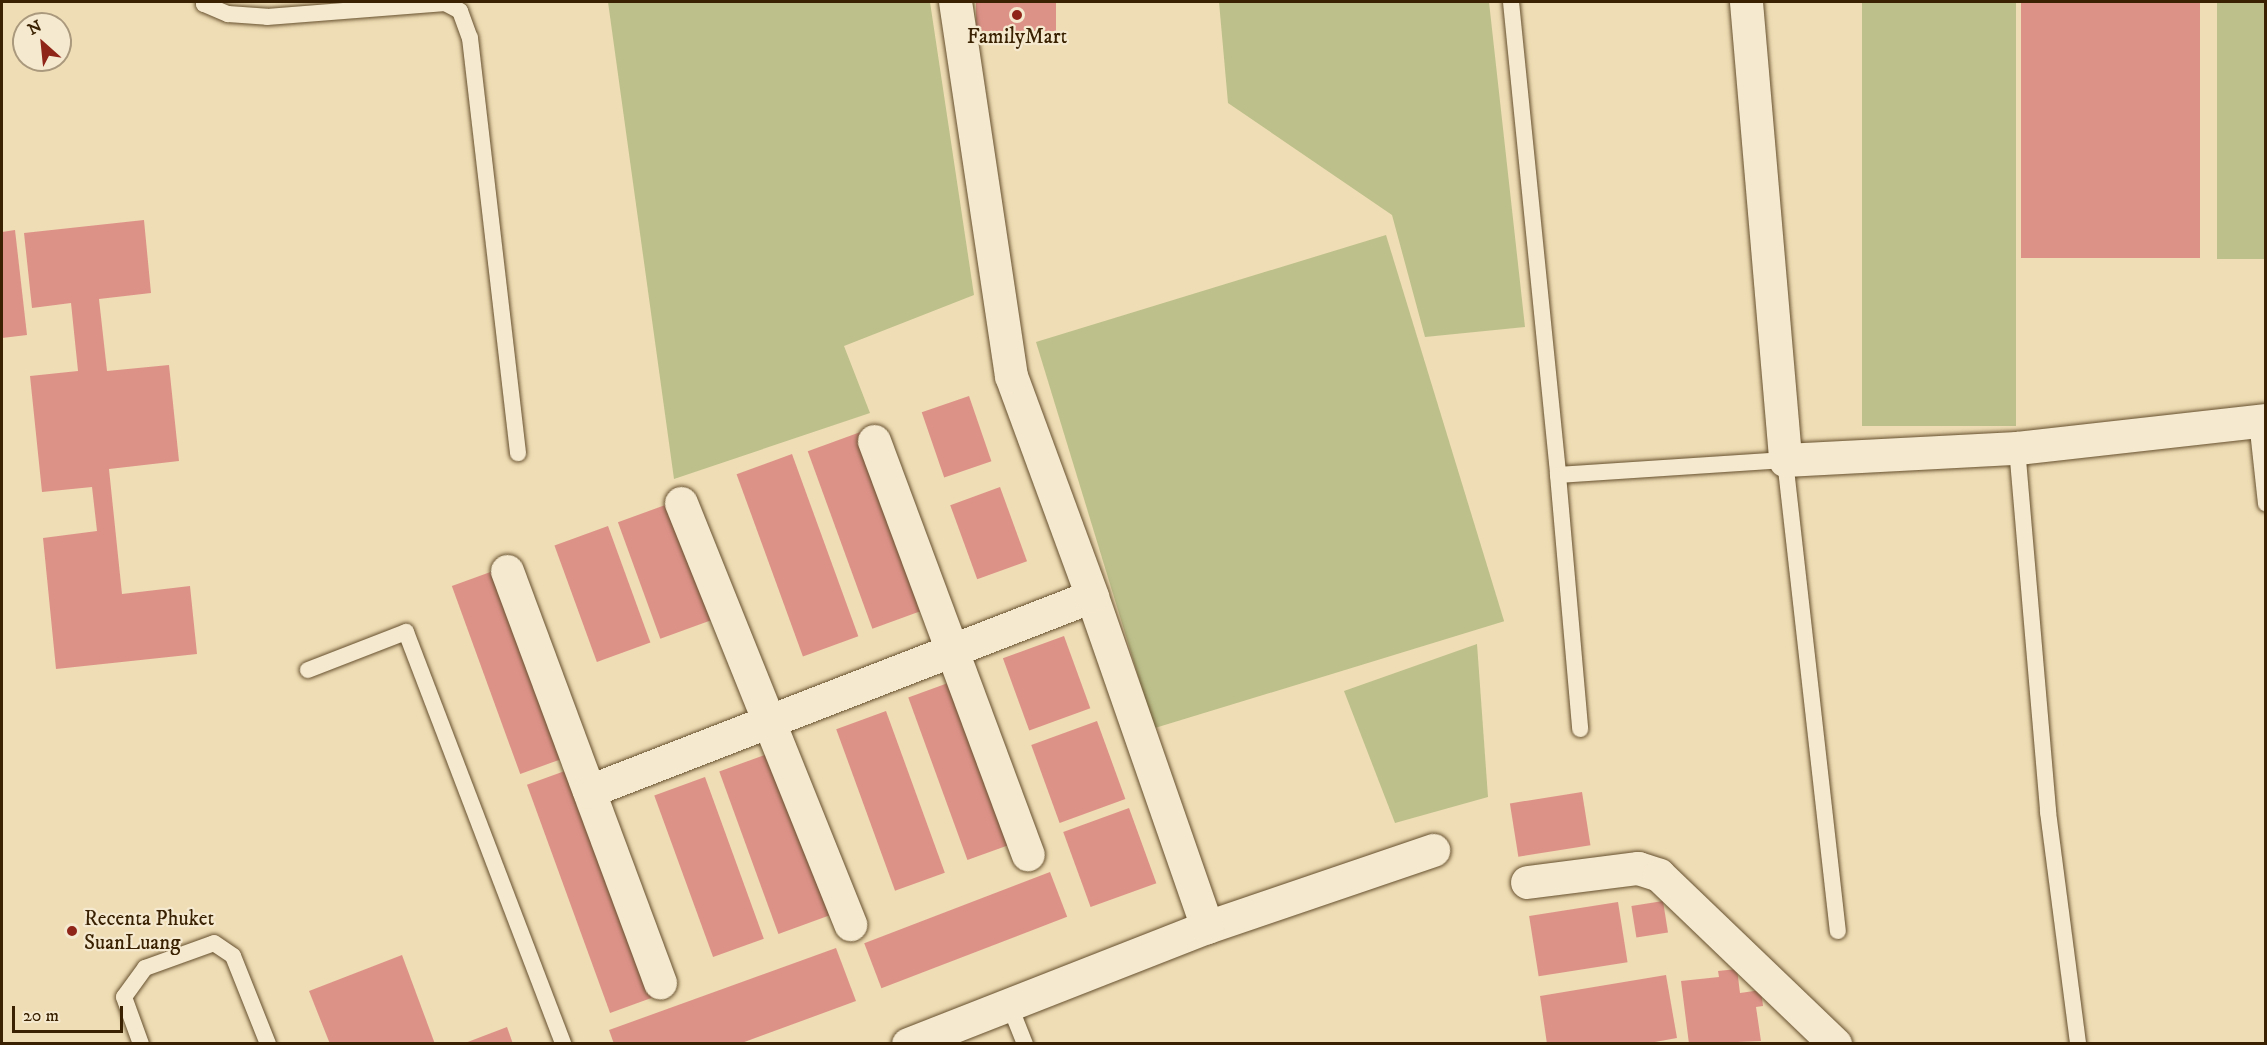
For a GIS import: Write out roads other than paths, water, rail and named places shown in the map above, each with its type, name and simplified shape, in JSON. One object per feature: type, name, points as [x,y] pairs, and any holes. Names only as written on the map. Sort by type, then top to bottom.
[{"type":"street","points":[[955,2],[1011,376],[1092,596],[1207,927]]},
{"type":"street","points":[[1746,2],[1785,460],[2017,448],[2261,421]]},
{"type":"street","points":[[874,441],[1028,854]]},
{"type":"street","points":[[681,504],[850,924]]},
{"type":"street","points":[[507,571],[660,983]]},
{"type":"street","points":[[589,791],[1092,596]]},
{"type":"street","points":[[908,1044],[1207,927],[1433,850]]},
{"type":"street","points":[[1527,882],[1638,868],[1659,875],[1830,1043]]},
{"type":"lane","points":[[204,2],[228,14],[267,17],[444,3],[460,10],[470,38],[518,453]]},
{"type":"lane","points":[[1511,2],[1558,475],[1580,729]]},
{"type":"lane","points":[[2261,421],[2265,504]]},
{"type":"lane","points":[[2017,448],[2048,812],[2078,1044]]},
{"type":"lane","points":[[1558,475],[1785,460],[1838,930]]},
{"type":"lane","points":[[308,670],[406,632],[563,1044]]},
{"type":"lane","points":[[141,1044],[124,997],[145,968],[214,943],[233,956],[268,1044]]},
{"type":"lane","points":[[1009,1004],[1025,1044]]},
{"type":"place","name":"FamilyMart","points":[[1017,15]]},
{"type":"place","name":"Recenta Phuket SuanLuang","points":[[72,931]]}]
